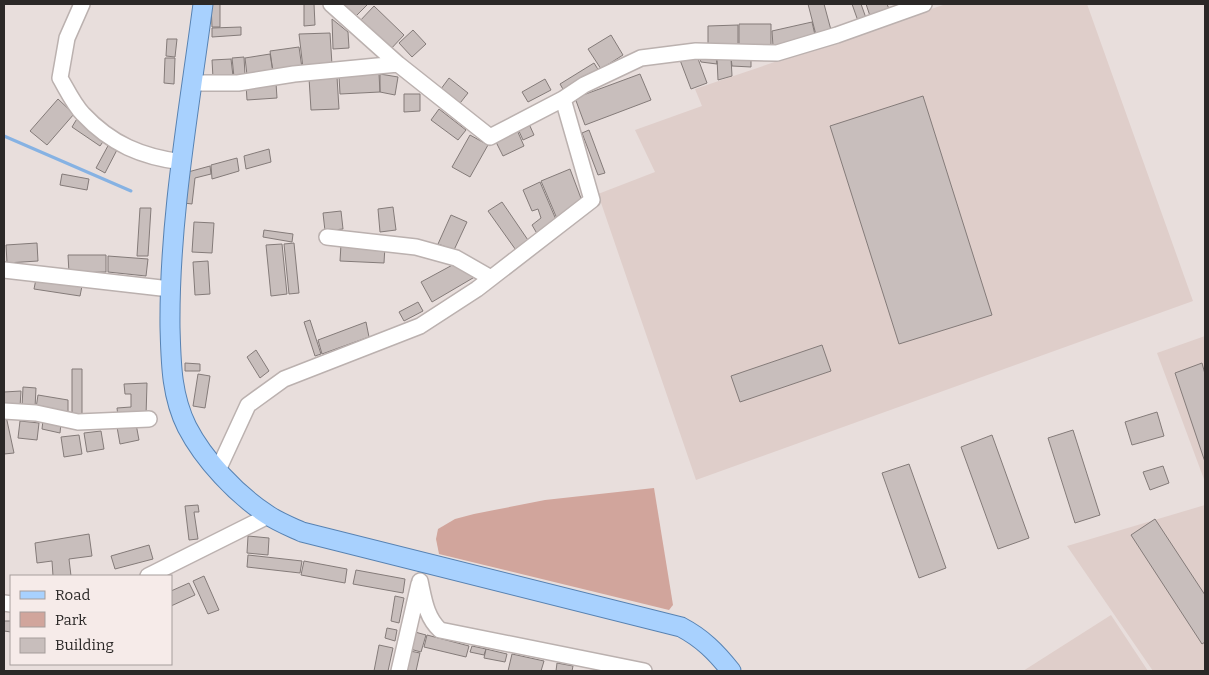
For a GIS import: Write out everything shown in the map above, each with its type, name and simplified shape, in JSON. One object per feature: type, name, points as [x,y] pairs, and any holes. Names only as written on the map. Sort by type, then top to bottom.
[{"type":"main road","points":[[203,4],[173,237],[170,289],[171,371],[174,391],[187,426],[218,470],[244,497],[268,516],[302,532],[681,627],[698,636],[731,671]]},
{"type":"street","points":[[82,4],[67,38],[60,78],[82,114],[121,145],[154,158],[182,162]]},
{"type":"street","points":[[331,4],[398,64],[490,137],[584,86],[641,58],[696,51],[777,53],[837,35],[924,4]]},
{"type":"street","points":[[192,83],[238,84],[294,74],[398,64]]},
{"type":"street","points":[[218,470],[248,404],[284,379],[420,326],[492,278],[592,200],[563,99]]},
{"type":"street","points":[[327,237],[416,247],[456,258],[492,278]]},
{"type":"street","points":[[4,270],[170,289]]},
{"type":"street","points":[[4,411],[36,413],[78,422],[149,419]]},
{"type":"street","points":[[150,575],[268,516]]},
{"type":"street","points":[[417,560],[427,612],[432,622],[440,630],[644,671]]},
{"type":"street","points":[[399,671],[420,581]]},
{"type":"shaded area","points":[[946,4],[1087,4],[1193,301],[696,480],[598,194],[655,172],[635,130],[702,106],[695,89]]},
{"type":"shaded area","points":[[1205,336],[1205,482],[1157,353]]},
{"type":"shaded area","points":[[1205,505],[1205,671],[1153,671],[1067,546]]},
{"type":"shaded area","points":[[1111,615],[1148,671],[1023,671]]},
{"type":"green space","points":[[654,488],[673,605],[669,610],[439,554],[436,539],[438,529],[455,519],[545,500]]},
{"type":"building","points":[[211,4],[220,4],[220,27],[212,27]]},
{"type":"building","points":[[304,4],[314,4],[315,25],[304,26]]},
{"type":"building","points":[[340,4],[368,4],[353,19]]},
{"type":"building","points":[[808,4],[824,4],[831,30],[816,35]]},
{"type":"building","points":[[852,4],[861,4],[866,18],[858,21]]},
{"type":"building","points":[[866,4],[887,4],[889,9],[870,16]]},
{"type":"building","points":[[374,6],[404,35],[388,52],[358,23]]},
{"type":"building","points":[[332,19],[348,32],[349,48],[333,49]]},
{"type":"building","points":[[812,22],[815,35],[773,46],[772,31]]},
{"type":"building","points":[[739,24],[771,24],[771,46],[739,46]]},
{"type":"building","points":[[738,25],[738,46],[708,46],[708,26]]},
{"type":"building","points":[[241,27],[241,35],[212,37],[212,28]]},
{"type":"building","points":[[413,30],[426,44],[412,57],[399,43]]},
{"type":"building","points":[[330,33],[332,65],[303,68],[299,34]]},
{"type":"building","points":[[611,35],[623,55],[601,69],[588,49]]},
{"type":"building","points":[[167,39],[177,39],[175,57],[166,56]]},
{"type":"building","points":[[299,47],[302,68],[273,72],[270,51]]},
{"type":"building","points":[[270,54],[273,72],[247,75],[245,58]]},
{"type":"building","points":[[697,56],[707,83],[691,89],[680,60]]},
{"type":"building","points":[[699,56],[716,58],[717,64],[701,62]]},
{"type":"building","points":[[244,57],[245,75],[234,77],[232,58]]},
{"type":"building","points":[[165,58],[175,58],[174,84],[164,83]]},
{"type":"building","points":[[717,58],[731,58],[732,76],[718,80]]},
{"type":"building","points":[[731,58],[751,59],[751,67],[732,66]]},
{"type":"building","points":[[231,59],[233,76],[213,78],[212,60]]},
{"type":"building","points":[[594,63],[599,71],[564,91],[560,84]]},
{"type":"building","points":[[379,74],[380,92],[340,94],[339,76]]},
{"type":"building","points":[[380,74],[398,77],[395,95],[380,92]]},
{"type":"building","points":[[640,74],[651,100],[585,125],[575,98]]},
{"type":"building","points":[[337,77],[339,109],[311,110],[309,78]]},
{"type":"building","points":[[449,78],[468,93],[457,107],[438,93]]},
{"type":"building","points":[[545,79],[551,90],[528,102],[522,92]]},
{"type":"building","points":[[276,83],[277,98],[247,100],[246,85]]},
{"type":"building","points":[[404,94],[420,94],[420,111],[404,112]]},
{"type":"building","points":[[923,96],[992,315],[899,344],[830,126]]},
{"type":"building","points":[[58,99],[74,114],[47,145],[30,131]]},
{"type":"building","points":[[439,109],[466,130],[458,140],[431,120]]},
{"type":"building","points":[[78,117],[107,136],[100,146],[72,127]]},
{"type":"building","points":[[529,124],[534,135],[523,140],[518,129]]},
{"type":"building","points":[[517,130],[524,146],[503,156],[495,140]]},
{"type":"building","points":[[589,130],[605,173],[598,175],[582,133]]},
{"type":"building","points":[[470,135],[488,145],[470,177],[452,167]]},
{"type":"building","points":[[110,142],[119,146],[105,173],[96,168]]},
{"type":"building","points":[[269,149],[271,162],[246,169],[244,156]]},
{"type":"building","points":[[237,158],[239,171],[212,179],[211,165]]},
{"type":"building","points":[[210,166],[211,174],[195,178],[192,204],[184,203],[188,172]]},
{"type":"building","points":[[570,169],[582,201],[558,221],[541,181]]},
{"type":"building","points":[[62,174],[89,179],[87,190],[60,185]]},
{"type":"building","points":[[540,182],[557,222],[539,237],[532,225],[541,218],[538,209],[532,211],[523,190]]},
{"type":"building","points":[[502,202],[530,243],[518,253],[488,211]]},
{"type":"building","points":[[393,207],[396,230],[380,232],[378,209]]},
{"type":"building","points":[[140,208],[151,208],[148,256],[137,256]]},
{"type":"building","points":[[341,211],[343,229],[325,231],[323,213]]},
{"type":"building","points":[[451,215],[467,222],[454,250],[438,244]]},
{"type":"building","points":[[194,222],[214,223],[212,253],[192,252]]},
{"type":"building","points":[[264,230],[293,234],[292,242],[263,237]]},
{"type":"building","points":[[37,243],[38,261],[7,263],[6,245]]},
{"type":"building","points":[[294,243],[299,293],[289,294],[284,244]]},
{"type":"building","points":[[282,244],[287,294],[271,296],[266,245]]},
{"type":"building","points":[[341,244],[385,246],[384,263],[340,261]]},
{"type":"building","points":[[68,255],[106,255],[106,272],[69,273]]},
{"type":"building","points":[[108,256],[148,259],[146,276],[108,272]]},
{"type":"building","points":[[208,261],[210,294],[195,295],[193,262]]},
{"type":"building","points":[[458,262],[478,275],[432,302],[421,282]]},
{"type":"building","points":[[36,279],[82,286],[80,296],[34,289]]},
{"type":"building","points":[[418,302],[423,311],[404,321],[399,312]]},
{"type":"building","points":[[310,320],[321,354],[315,356],[304,322]]},
{"type":"building","points":[[366,322],[369,337],[322,354],[318,340]]},
{"type":"building","points":[[822,345],[831,371],[740,402],[731,376]]},
{"type":"building","points":[[256,350],[269,371],[260,378],[247,357]]},
{"type":"building","points":[[185,363],[200,364],[200,371],[185,371]]},
{"type":"building","points":[[1202,363],[1205,374],[1205,462],[1175,373]]},
{"type":"building","points":[[72,369],[82,369],[82,415],[72,415]]},
{"type":"building","points":[[198,374],[210,376],[205,408],[193,406]]},
{"type":"building","points":[[147,383],[146,416],[118,417],[117,408],[131,407],[131,394],[125,394],[124,384]]},
{"type":"building","points":[[23,387],[36,388],[35,408],[22,407]]},
{"type":"building","points":[[21,391],[20,407],[4,407],[4,392]]},
{"type":"building","points":[[38,395],[68,400],[68,414],[36,408]]},
{"type":"building","points":[[1157,412],[1164,436],[1132,445],[1125,422]]},
{"type":"building","points":[[6,416],[14,453],[4,454],[4,417]]},
{"type":"building","points":[[43,420],[61,423],[60,433],[42,429]]},
{"type":"building","points":[[20,421],[39,423],[37,440],[18,438]]},
{"type":"building","points":[[136,424],[139,440],[120,444],[117,427]]},
{"type":"building","points":[[1073,430],[1100,515],[1075,523],[1048,438]]},
{"type":"building","points":[[101,431],[104,449],[87,452],[84,433]]},
{"type":"building","points":[[79,435],[82,454],[64,457],[61,437]]},
{"type":"building","points":[[992,435],[1029,538],[998,549],[961,447]]},
{"type":"building","points":[[909,464],[946,568],[919,578],[882,473]]},
{"type":"building","points":[[1163,466],[1169,483],[1150,490],[1143,472]]},
{"type":"building","points":[[198,505],[199,512],[194,512],[198,539],[189,540],[185,506]]},
{"type":"building","points":[[1155,519],[1205,595],[1205,642],[1202,644],[1131,535]]},
{"type":"building","points":[[89,534],[92,556],[69,559],[71,575],[53,575],[52,561],[37,563],[35,543]]},
{"type":"building","points":[[248,536],[269,538],[268,555],[247,553]]},
{"type":"building","points":[[149,545],[153,559],[115,569],[111,556]]},
{"type":"building","points":[[248,555],[302,561],[300,573],[247,567]]},
{"type":"building","points":[[304,561],[347,569],[345,583],[301,575]]},
{"type":"building","points":[[356,570],[405,579],[403,593],[353,584]]},
{"type":"building","points":[[204,576],[219,610],[208,614],[193,581]]},
{"type":"building","points":[[189,583],[195,595],[172,606],[172,591]]},
{"type":"building","points":[[395,596],[404,598],[399,623],[391,621]]},
{"type":"building","points":[[4,621],[10,621],[10,632],[4,631]]},
{"type":"building","points":[[387,628],[397,630],[395,641],[385,638]]},
{"type":"building","points":[[415,632],[426,635],[421,652],[410,649]]},
{"type":"building","points":[[427,635],[469,646],[466,657],[424,647]]},
{"type":"building","points":[[379,645],[393,648],[388,671],[374,671]]},
{"type":"building","points":[[472,646],[486,649],[484,655],[470,652]]},
{"type":"building","points":[[486,649],[507,654],[505,662],[484,658]]},
{"type":"building","points":[[410,651],[420,653],[416,671],[405,671]]},
{"type":"building","points":[[512,654],[544,661],[541,671],[508,671]]},
{"type":"building","points":[[557,663],[573,666],[572,671],[556,671]]},
{"type":"waterway","points":[[4,136],[131,191]]}]
